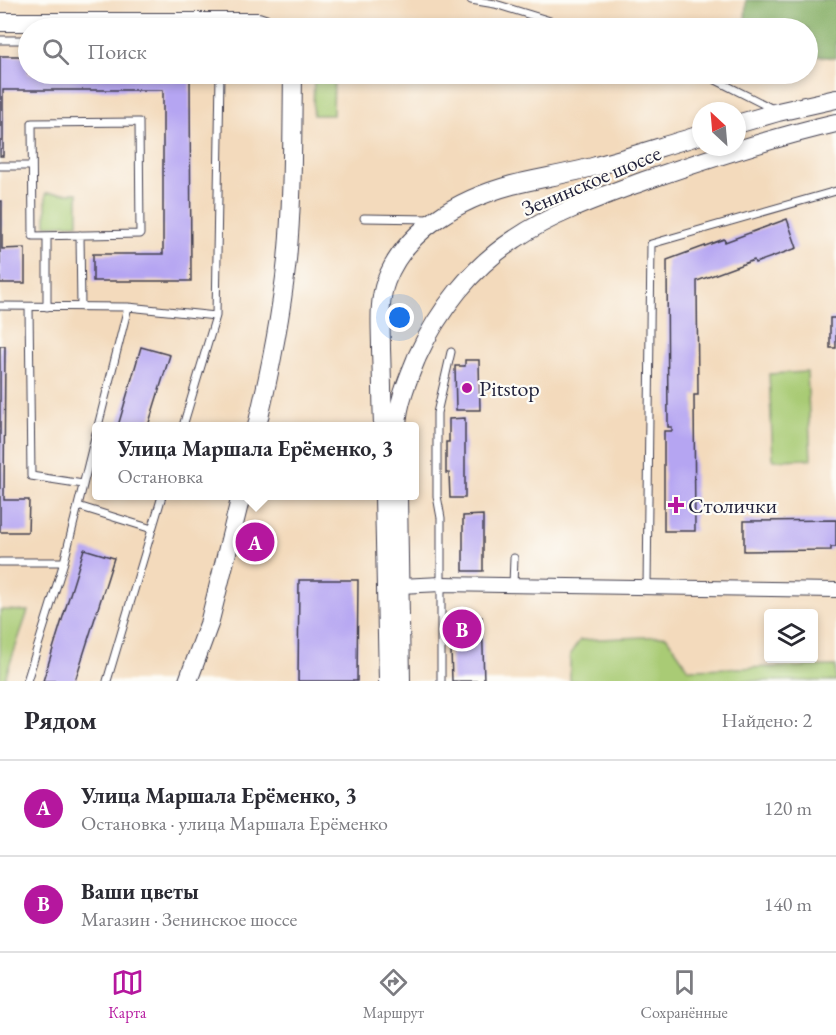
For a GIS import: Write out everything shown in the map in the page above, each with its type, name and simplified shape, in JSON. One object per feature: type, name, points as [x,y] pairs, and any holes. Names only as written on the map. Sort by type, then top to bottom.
[{"type":"main road","points":[[0,22],[18,22]]},
{"type":"main road","points":[[259,422],[273,358],[287,261],[293,84]]},
{"type":"main road","points":[[746,121],[836,99]]},
{"type":"main road","name":"Зенинское шоссе","points":[[397,422],[397,414],[408,380],[428,335],[464,283],[514,239],[543,222],[633,185],[711,158],[836,123]]},
{"type":"main road","name":"Зенинское шоссе","points":[[383,422],[381,327],[385,283],[393,266],[412,238],[437,219],[470,201],[509,186],[594,167],[692,138]]},
{"type":"main road","points":[[188,681],[208,624],[240,500]]},
{"type":"main road","points":[[384,500],[388,681]]},
{"type":"main road","points":[[398,500],[401,681]]},
{"type":"street","points":[[400,586],[442,584],[836,590]]},
{"type":"lane","points":[[471,0],[495,4],[540,18]]},
{"type":"lane","points":[[0,40],[18,40]]},
{"type":"lane","points":[[184,422],[216,316],[220,84]]},
{"type":"lane","points":[[723,84],[778,112]]},
{"type":"lane","points":[[139,122],[140,234],[80,235],[33,236],[32,123],[139,122]]},
{"type":"lane","points":[[0,166],[32,166]]},
{"type":"lane","points":[[647,587],[651,243],[836,191]]},
{"type":"lane","points":[[364,218],[437,219]]},
{"type":"lane","points":[[80,235],[81,307]]},
{"type":"lane","points":[[47,236],[47,307]]},
{"type":"lane","points":[[0,306],[128,307],[216,316]]},
{"type":"lane","points":[[99,422],[128,307]]},
{"type":"lane","points":[[29,308],[31,476],[83,484]]},
{"type":"lane","points":[[441,681],[442,584],[441,518],[437,496],[437,413],[451,352]]},
{"type":"lane","points":[[27,681],[64,562],[92,449]]},
{"type":"lane","points":[[107,681],[161,500]]},
{"type":"lane","points":[[78,506],[152,529]]},
{"type":"lane","points":[[513,585],[514,558]]},
{"type":"lane","points":[[0,562],[64,562]]},
{"type":"green space","points":[[746,0],[836,0],[836,58],[818,56],[818,18],[745,18]]},
{"type":"green space","points":[[314,84],[334,84],[333,115],[313,115]]},
{"type":"green space","points":[[46,193],[78,193],[78,224],[46,225]]},
{"type":"green space","points":[[807,372],[811,459],[773,460],[769,374]]},
{"type":"green space","points":[[0,610],[28,611],[4,681],[0,681]]},
{"type":"green space","points":[[666,636],[689,669],[836,666],[836,681],[570,681],[570,655],[580,640]]},
{"type":"building","points":[[0,56],[18,56],[18,84],[190,84],[191,281],[93,281],[93,254],[163,254],[163,90],[3,90],[3,156],[0,156]]},
{"type":"building","points":[[0,201],[2,201],[2,249],[25,248],[25,283],[0,283]]},
{"type":"building","points":[[787,219],[797,248],[755,263],[754,260],[697,281],[698,395],[694,395],[695,531],[664,531],[664,431],[672,431],[672,427],[668,427],[667,260]]},
{"type":"building","points":[[830,318],[836,318],[836,348],[830,348]]},
{"type":"building","points":[[0,346],[5,346],[4,500],[29,500],[28,532],[0,532]]},
{"type":"building","points":[[141,347],[170,355],[149,422],[119,422]]},
{"type":"building","points":[[465,360],[479,360],[480,410],[456,410],[455,366],[465,366]]},
{"type":"building","points":[[465,418],[465,498],[450,498],[449,473],[446,473],[449,419]]},
{"type":"building","points":[[483,515],[483,571],[463,571],[463,516]]},
{"type":"building","points":[[836,520],[836,547],[831,547],[831,550],[744,551],[744,521]]},
{"type":"building","points":[[84,549],[114,558],[75,681],[43,681]]},
{"type":"building","points":[[299,580],[358,580],[357,681],[298,681]]},
{"type":"building","points":[[482,617],[484,681],[452,681],[450,619]]},
{"type":"place","name":"Pitstop","points":[[467,388]]},
{"type":"place","name":"Столички","points":[[676,505]]},
{"type":"place","name":"Улица Маршала Ерёменко, 3","points":[[255,542]]},
{"type":"place","name":"Ваши цветы","points":[[462,629]]}]
